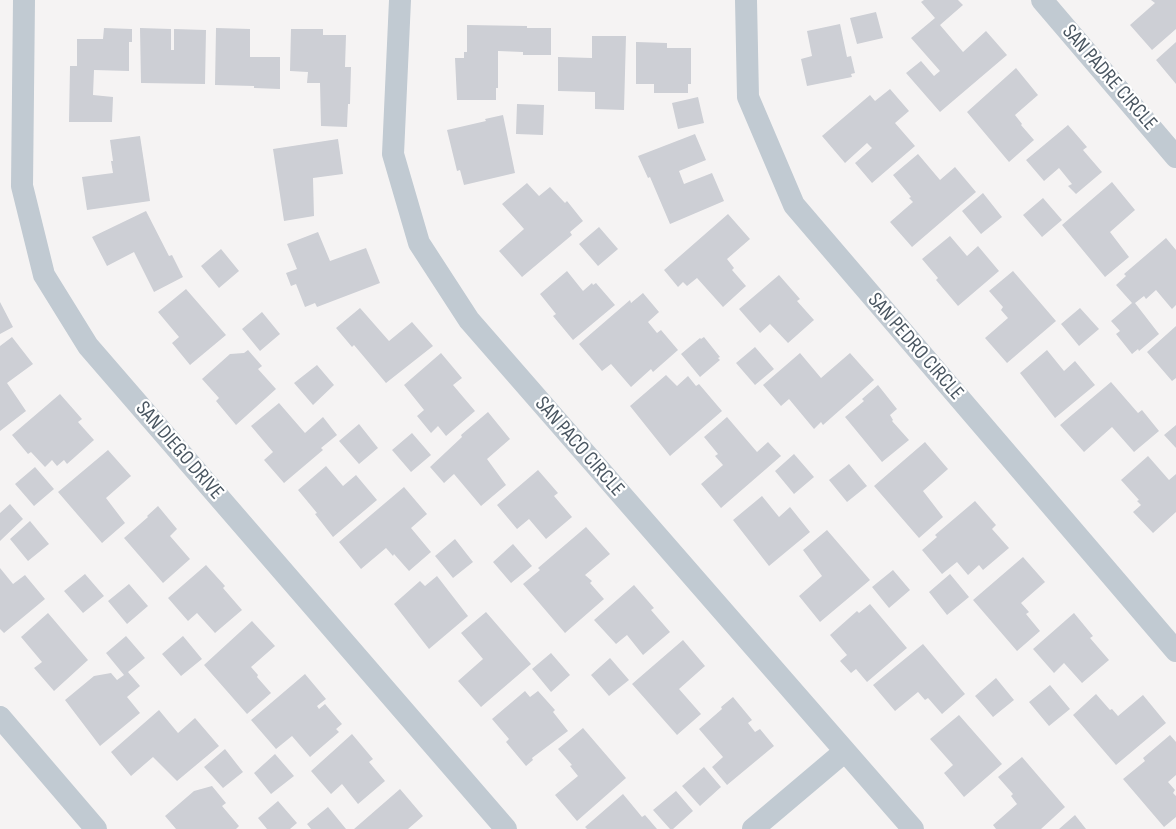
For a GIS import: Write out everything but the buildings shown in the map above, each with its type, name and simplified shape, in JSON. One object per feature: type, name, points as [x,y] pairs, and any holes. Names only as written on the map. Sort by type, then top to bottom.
[{"type":"street","name":"SAN DIEGO DRIVE","points":[[24,0],[22,186],[44,275],[88,346],[506,829]]},
{"type":"street","name":"SAN PACO CIRCLE","points":[[400,0],[393,154],[419,243],[469,320],[913,829]]},
{"type":"street","name":"SAN PEDRO CIRCLE","points":[[746,0],[748,97],[794,205],[1176,651]]},
{"type":"street","name":"SAN PADRE CIRCLE","points":[[1042,0],[1176,157]]},
{"type":"street","points":[[0,717],[96,829]]},
{"type":"street","points":[[753,829],[844,752]]}]
